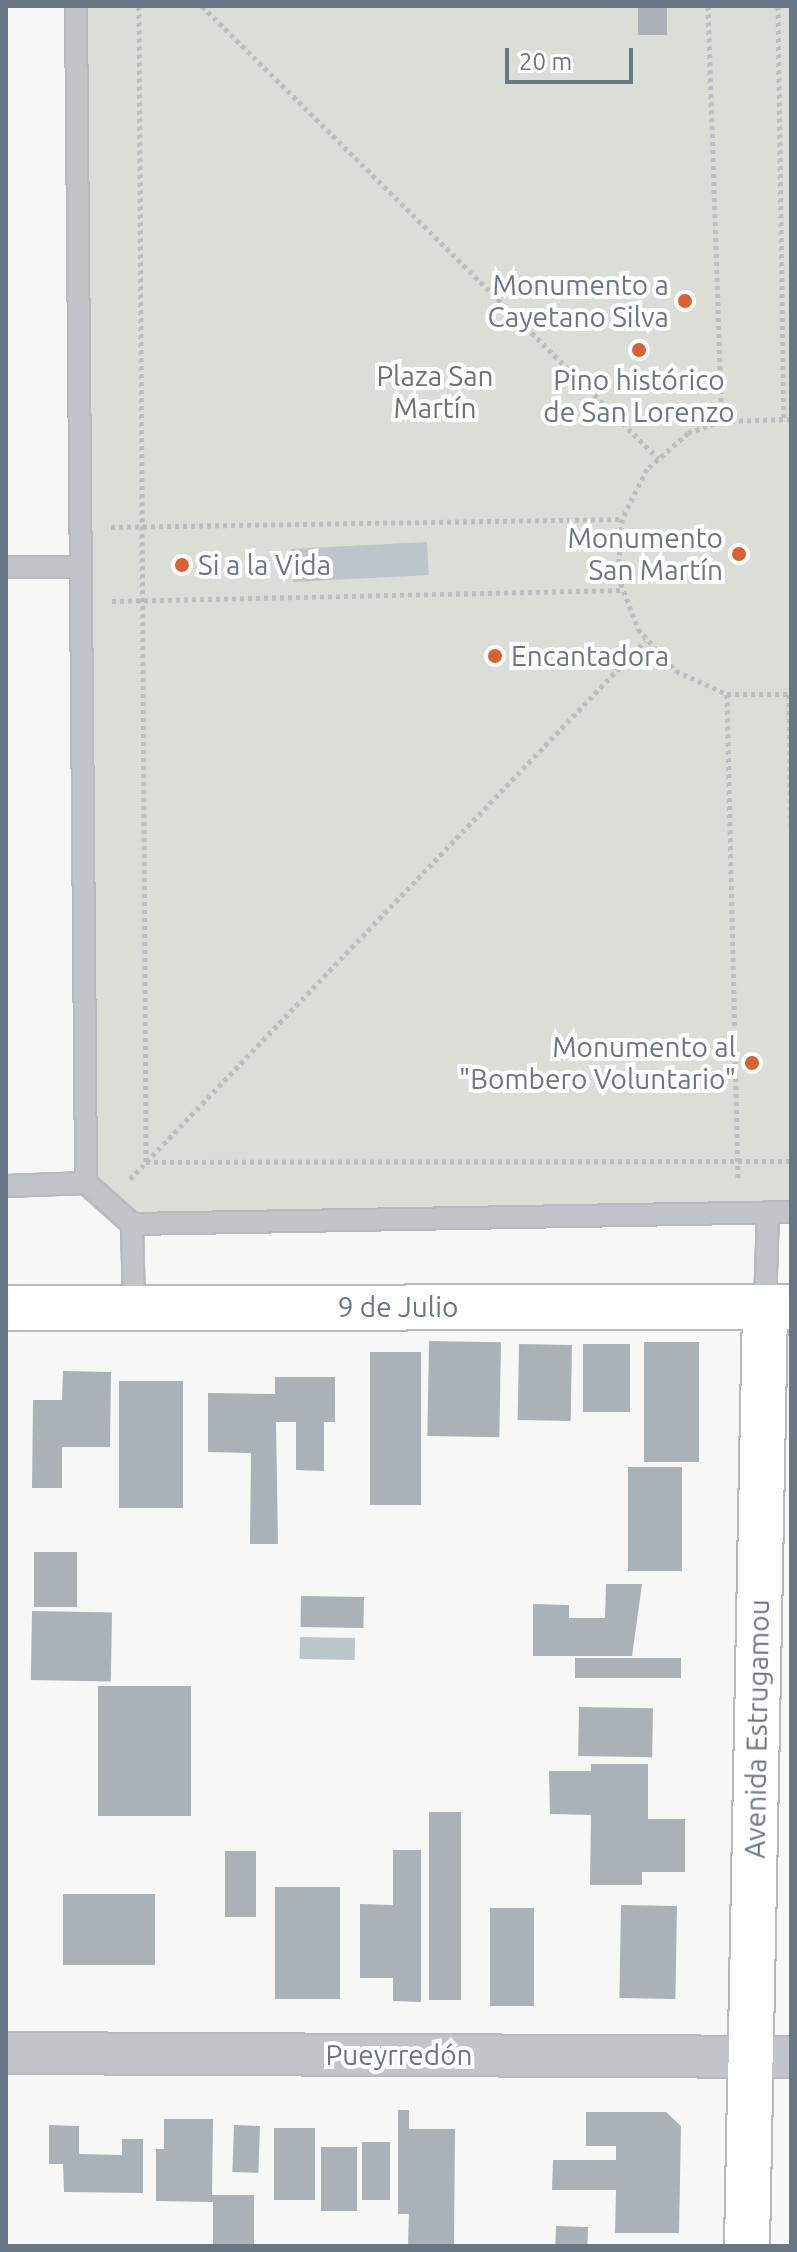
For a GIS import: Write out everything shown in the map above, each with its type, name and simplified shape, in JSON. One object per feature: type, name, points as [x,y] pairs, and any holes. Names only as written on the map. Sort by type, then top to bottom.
[{"type":"main road","name":"9 de Julio","points":[[6,1308],[778,1307]]},
{"type":"main road","name":"Avenida Estrugamou","points":[[747,2246],[771,2057],[778,1307]]},
{"type":"street","name":"Pueyrredón","points":[[6,2053],[771,2057]]},
{"type":"lane","points":[[76,6],[86,1183]]},
{"type":"lane","points":[[6,567],[80,567]]},
{"type":"lane","points":[[6,1186],[86,1183],[132,1224],[791,1212]]},
{"type":"lane","name":"Avenida Estrugamou","points":[[768,1212],[778,1307]]},
{"type":"lane","points":[[132,1224],[134,1307]]},
{"type":"path","points":[[139,6],[146,1162]]},
{"type":"path","points":[[202,6],[659,459]]},
{"type":"path","points":[[708,6],[722,421]]},
{"type":"path","points":[[778,6],[788,419],[722,421],[688,433],[659,459],[622,519],[623,590],[645,641],[676,671],[727,694],[790,694],[791,826]]},
{"type":"path","points":[[79,528],[622,519]]},
{"type":"path","points":[[83,601],[623,590]]},
{"type":"path","points":[[108,1203],[645,641]]},
{"type":"path","points":[[727,694],[738,1213]]},
{"type":"path","points":[[146,1162],[791,1161]]},
{"type":"green space","name":"Plaza San Martín","points":[[76,6],[791,6],[791,1212],[132,1224],[86,1183]]},
{"type":"shaded area","points":[[427,542],[429,575],[293,582],[291,549]]},
{"type":"shaded area","points":[[300,1637],[355,1638],[355,1660],[300,1659]]},
{"type":"building","points":[[638,6],[667,6],[667,35],[638,35]]},
{"type":"building","points":[[429,1341],[501,1342],[499,1437],[427,1436]]},
{"type":"building","points":[[644,1342],[699,1342],[699,1462],[644,1462]]},
{"type":"building","points":[[519,1344],[572,1345],[571,1421],[518,1420]]},
{"type":"building","points":[[583,1344],[630,1344],[630,1412],[583,1412]]},
{"type":"building","points":[[370,1352],[421,1352],[421,1505],[370,1505]]},
{"type":"building","points":[[63,1371],[111,1372],[110,1447],[62,1447],[62,1488],[32,1488],[33,1400],[62,1400]]},
{"type":"building","points":[[275,1377],[335,1377],[335,1422],[324,1422],[324,1471],[296,1470],[296,1422],[276,1422],[278,1544],[250,1544],[251,1453],[208,1452],[208,1393],[275,1394]]},
{"type":"building","points":[[119,1381],[183,1381],[183,1508],[119,1508]]},
{"type":"building","points":[[628,1467],[682,1467],[682,1571],[628,1571]]},
{"type":"building","points":[[34,1552],[77,1552],[77,1607],[34,1607]]},
{"type":"building","points":[[606,1584],[642,1584],[632,1656],[533,1656],[533,1604],[569,1605],[569,1618],[605,1618]]},
{"type":"building","points":[[301,1596],[364,1597],[363,1628],[300,1627]]},
{"type":"building","points":[[32,1611],[112,1612],[111,1681],[31,1680]]},
{"type":"building","points":[[575,1658],[681,1658],[681,1678],[575,1678]]},
{"type":"building","points":[[98,1686],[191,1686],[191,1816],[98,1816]]},
{"type":"building","points":[[579,1707],[653,1708],[652,1757],[578,1756]]},
{"type":"building","points":[[591,1764],[648,1764],[648,1819],[685,1819],[685,1872],[642,1872],[642,1885],[590,1885],[591,1815],[550,1814],[549,1771],[591,1771]]},
{"type":"building","points":[[429,1812],[461,1812],[461,2000],[429,2000]]},
{"type":"building","points":[[393,1850],[421,1850],[421,2002],[393,2001],[393,1978],[360,1978],[360,1904],[393,1905]]},
{"type":"building","points":[[225,1851],[256,1851],[256,1917],[225,1917]]},
{"type":"building","points":[[275,1887],[340,1887],[340,1999],[275,1999]]},
{"type":"building","points":[[63,1894],[155,1894],[155,1965],[63,1965]]},
{"type":"building","points":[[621,1905],[677,1906],[675,1999],[619,1998]]},
{"type":"building","points":[[490,1908],[534,1908],[534,2006],[490,2006]]},
{"type":"building","points":[[398,2110],[409,2110],[409,2129],[455,2129],[454,2246],[408,2246],[409,2214],[398,2214]]},
{"type":"building","points":[[586,2112],[666,2112],[681,2126],[679,2233],[615,2233],[616,2190],[552,2190],[553,2160],[616,2160],[616,2146],[586,2146]]},
{"type":"building","points":[[164,2119],[213,2119],[212,2195],[254,2195],[254,2246],[213,2246],[213,2202],[156,2201],[156,2149],[164,2149]]},
{"type":"building","points":[[49,2125],[79,2126],[79,2154],[122,2155],[122,2139],[143,2139],[143,2193],[64,2192],[63,2164],[49,2164]]},
{"type":"building","points":[[234,2125],[260,2126],[258,2173],[232,2172]]},
{"type":"building","points":[[274,2128],[315,2128],[315,2200],[274,2200]]},
{"type":"building","points":[[362,2142],[390,2142],[390,2200],[362,2200]]},
{"type":"building","points":[[321,2147],[357,2147],[357,2211],[321,2211]]},
{"type":"building","points":[[556,2226],[588,2227],[587,2246],[555,2246]]},
{"type":"place","name":"Monumento a Cayetano Silva","points":[[685,301]]},
{"type":"place","name":"Pino histórico de San Lorenzo","points":[[639,350]]},
{"type":"place","name":"Monumento San Martín","points":[[739,554]]},
{"type":"place","name":"Si a la Vida","points":[[182,565]]},
{"type":"place","name":"Encantadora","points":[[495,656]]},
{"type":"place","name":"Monumento al \"Bombero Voluntario\"","points":[[752,1063]]}]
